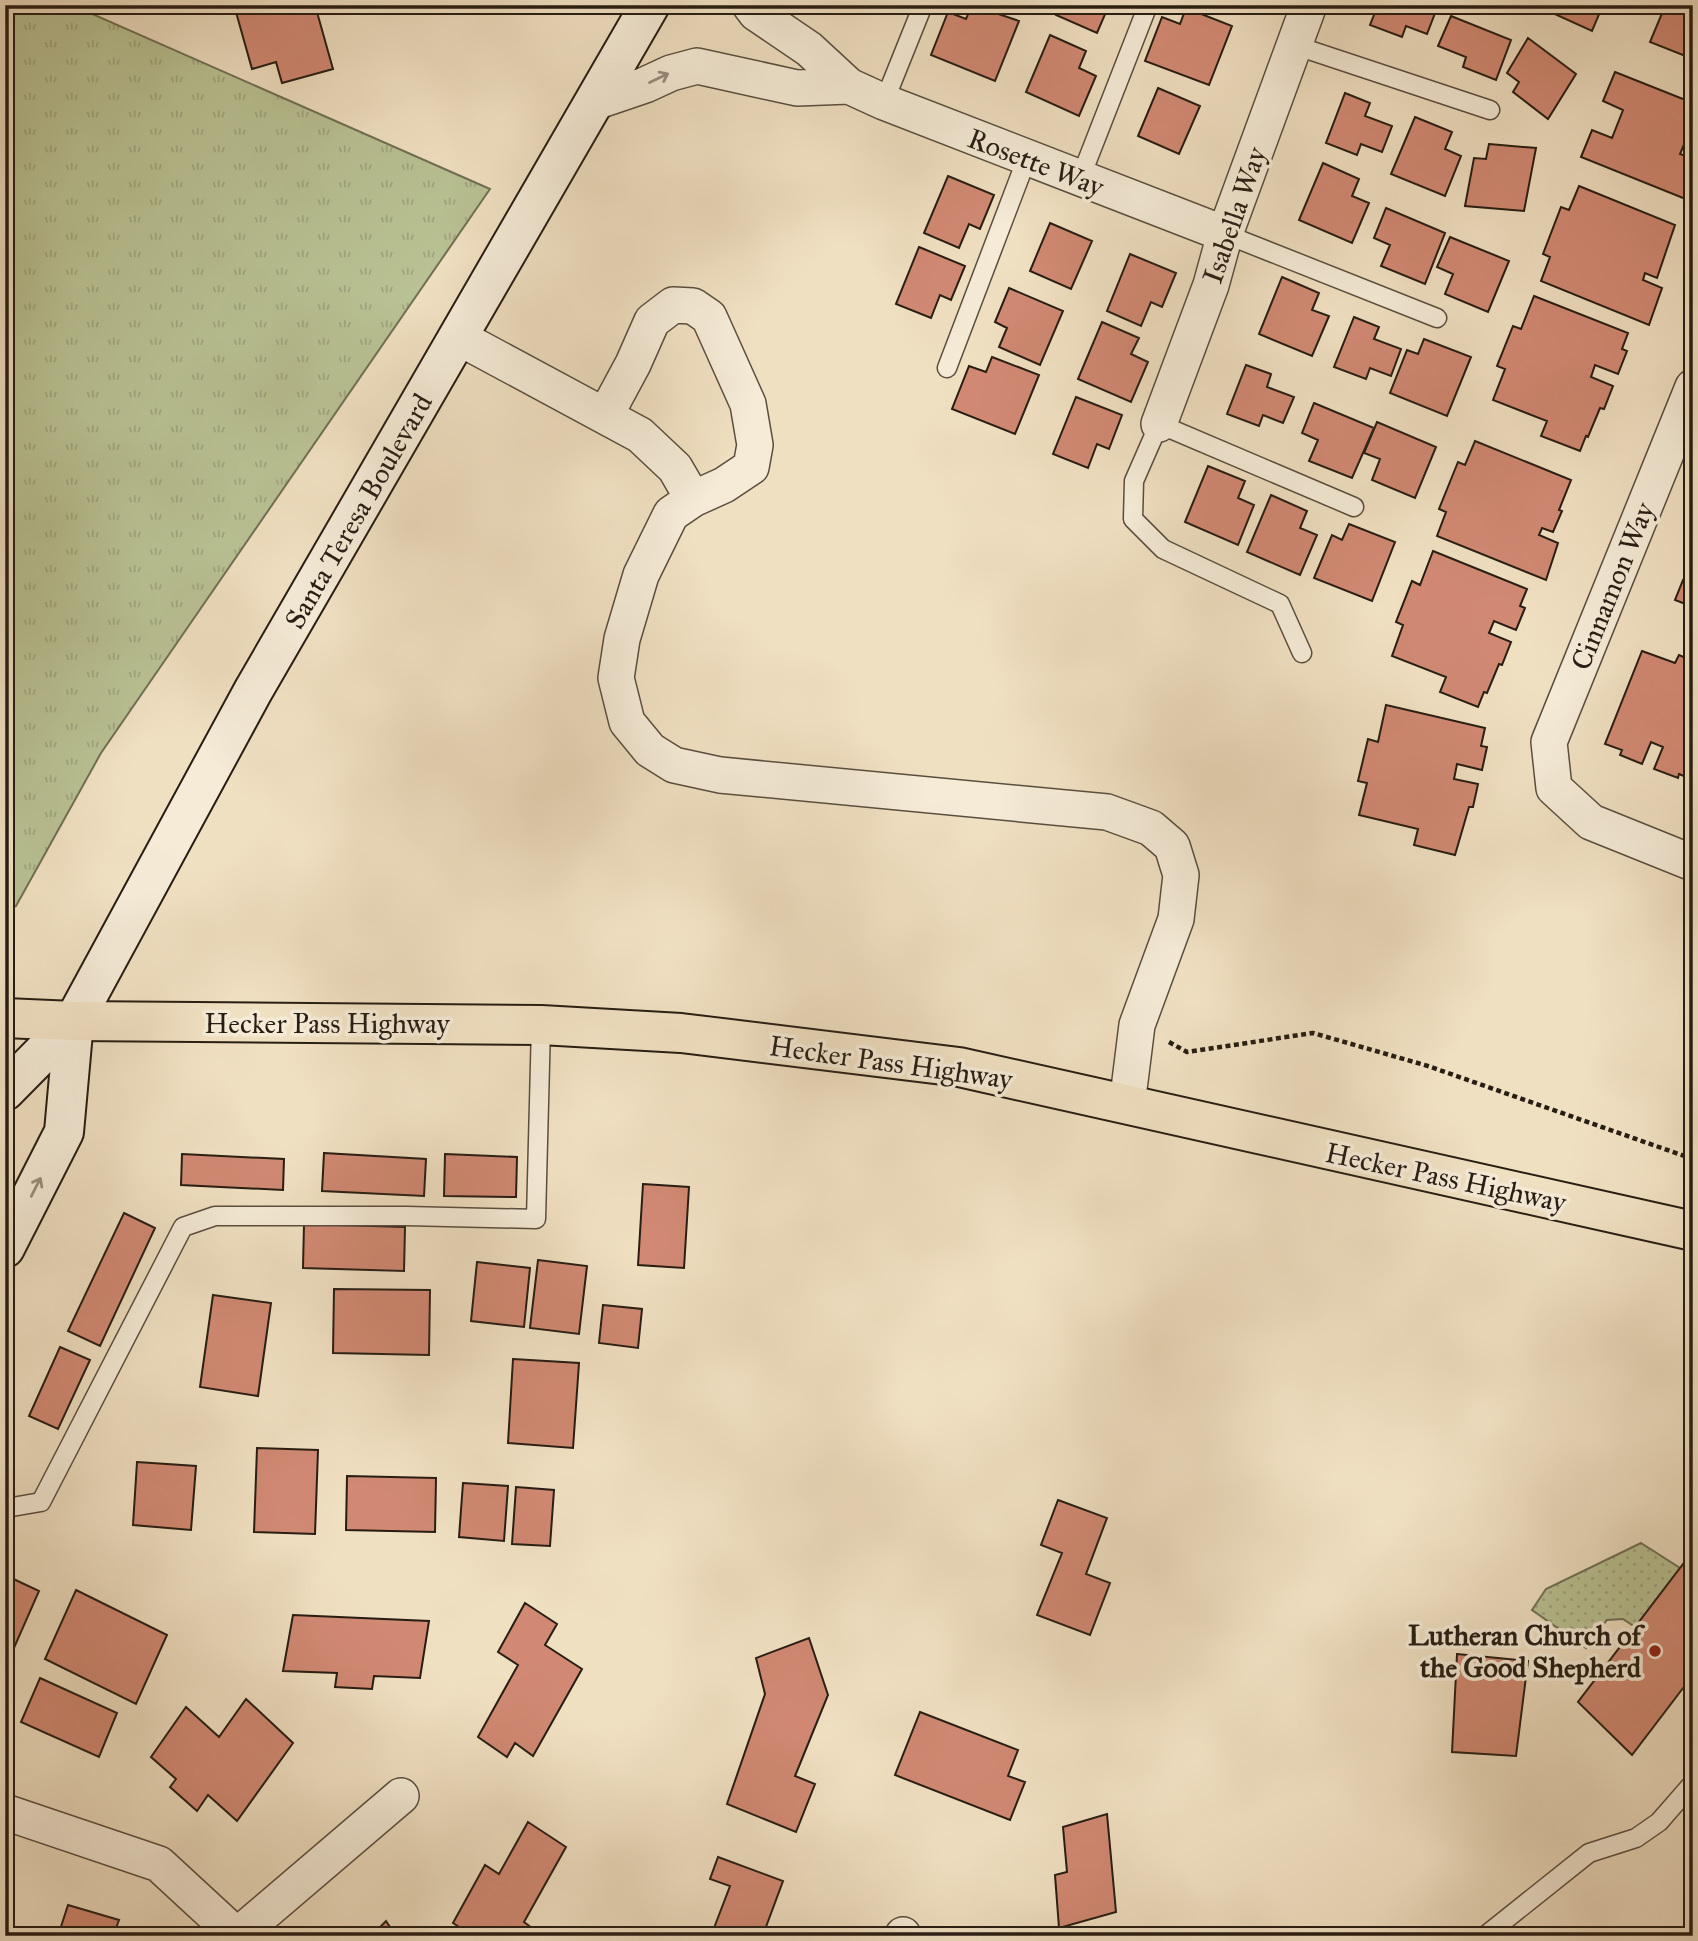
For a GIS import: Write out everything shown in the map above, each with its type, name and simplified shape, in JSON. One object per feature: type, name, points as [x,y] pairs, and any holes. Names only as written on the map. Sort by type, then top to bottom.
[{"type":"main road","name":"Santa Teresa Boulevard","points":[[5,1091],[74,1021],[253,691],[650,5]]},
{"type":"main road","name":"Hecker Pass Highway","points":[[5,1018],[541,1025],[681,1033],[959,1067],[1693,1231]]},
{"type":"main road","name":"Santa Teresa Boulevard","points":[[5,1248],[64,1132],[74,1021]]},
{"type":"street","name":"Rosette Way","points":[[750,5],[756,13],[809,49],[849,86],[1080,179],[1225,233]]},
{"type":"street","name":"Isabella Way","points":[[1159,424],[1211,285],[1225,233],[1309,5]]},
{"type":"street","name":"Rosette Way","points":[[595,102],[697,66],[797,88],[849,86]]},
{"type":"street","points":[[605,416],[634,364],[652,321],[673,305],[693,306],[709,317],[748,404],[755,445],[751,467],[671,514],[641,575],[622,639],[616,677],[626,722],[650,750],[674,765],[720,775],[1107,812],[1151,828],[1172,846],[1181,875],[1176,919],[1137,1025],[1127,1105]]},
{"type":"street","points":[[458,337],[640,435],[676,468],[693,499]]},
{"type":"street","name":"Cinnamon Way","points":[[1693,387],[1549,742],[1554,788],[1591,822],[1693,863]]},
{"type":"street","points":[[8,1819],[159,1864],[237,1936],[401,1796]]},
{"type":"lane","points":[[884,102],[923,5]]},
{"type":"lane","points":[[1080,179],[1148,5]]},
{"type":"lane","points":[[1294,45],[1490,110]]},
{"type":"lane","points":[[947,368],[1027,158]]},
{"type":"lane","points":[[1225,233],[1437,318]]},
{"type":"lane","points":[[1302,653],[1280,604],[1163,549],[1133,519],[1135,481],[1159,424],[1354,507]]},
{"type":"lane","points":[[5,1506],[41,1502],[183,1227],[215,1216],[536,1219],[541,1025]]},
{"type":"lane","points":[[1485,1936],[1589,1853],[1636,1838],[1659,1822],[1693,1783]]},
{"type":"path","points":[[1187,1052],[1313,1033],[1428,1066],[1693,1159]]},
{"type":"green space","points":[[5,5],[72,5],[490,189],[101,753],[16,906],[5,911]]},
{"type":"green space","points":[[1641,1543],[1680,1568],[1635,1627],[1623,1619],[1607,1620],[1586,1648],[1532,1610],[1546,1589]]},
{"type":"building","points":[[234,5],[315,5],[333,69],[282,83],[276,62],[252,69]]},
{"type":"building","points":[[972,5],[1019,21],[995,81],[931,55],[948,12],[966,19]]},
{"type":"building","points":[[1002,5],[1023,5],[1020,13]]},
{"type":"building","points":[[1060,5],[1109,5],[1097,33],[1056,15]]},
{"type":"building","points":[[1378,5],[1430,5],[1437,8],[1427,34],[1406,26],[1402,37],[1370,25]]},
{"type":"building","points":[[1535,5],[1603,5],[1592,31]]},
{"type":"building","points":[[1656,5],[1693,5],[1693,59],[1650,42],[1663,11],[1655,8]]},
{"type":"building","points":[[1186,8],[1232,26],[1209,85],[1145,61],[1162,17],[1180,24]]},
{"type":"building","points":[[1451,16],[1511,40],[1496,80],[1463,67],[1466,57],[1438,46]]},
{"type":"building","points":[[1050,35],[1086,51],[1079,68],[1096,76],[1079,116],[1026,92]]},
{"type":"building","points":[[1528,38],[1576,74],[1548,119],[1513,92],[1519,82],[1507,73]]},
{"type":"building","points":[[1615,72],[1693,103],[1693,145],[1685,142],[1680,154],[1693,159],[1693,202],[1581,157],[1592,130],[1612,138],[1623,110],[1603,101]]},
{"type":"building","points":[[1158,88],[1200,106],[1179,154],[1138,136]]},
{"type":"building","points":[[1345,93],[1370,103],[1365,116],[1392,126],[1382,152],[1361,144],[1357,155],[1326,143]]},
{"type":"building","points":[[1415,117],[1452,132],[1445,149],[1461,156],[1445,196],[1391,174]]},
{"type":"building","points":[[1489,144],[1536,148],[1524,211],[1465,206],[1474,158],[1486,159]]},
{"type":"building","points":[[1323,163],[1359,179],[1352,196],[1369,203],[1352,243],[1299,220]]},
{"type":"building","points":[[948,176],[994,195],[980,229],[969,224],[959,248],[924,233]]},
{"type":"building","points":[[1579,186],[1675,225],[1657,278],[1645,273],[1643,280],[1662,288],[1649,325],[1541,281],[1550,257],[1543,254],[1561,207],[1569,210]]},
{"type":"building","points":[[1386,208],[1445,233],[1425,284],[1381,266],[1390,245],[1374,238]]},
{"type":"building","points":[[1050,223],[1092,241],[1071,289],[1030,271]]},
{"type":"building","points":[[1450,237],[1509,261],[1488,312],[1445,294],[1453,274],[1437,267]]},
{"type":"building","points":[[919,247],[965,266],[951,300],[940,295],[931,318],[896,304]]},
{"type":"building","points":[[1130,254],[1176,273],[1162,307],[1151,302],[1141,326],[1107,311]]},
{"type":"building","points":[[1282,277],[1319,293],[1312,310],[1329,316],[1312,356],[1259,334]]},
{"type":"building","points":[[1009,288],[1063,311],[1040,365],[999,347],[1007,328],[995,322]]},
{"type":"building","points":[[1534,296],[1628,333],[1622,349],[1627,351],[1618,374],[1595,365],[1591,377],[1613,386],[1604,409],[1600,408],[1580,451],[1541,436],[1547,421],[1493,400],[1505,369],[1497,366],[1513,326],[1521,329]]},
{"type":"building","points":[[1354,317],[1379,327],[1374,339],[1401,349],[1391,376],[1370,368],[1366,379],[1334,367]]},
{"type":"building","points":[[1102,322],[1139,338],[1131,354],[1148,362],[1131,402],[1078,379]]},
{"type":"building","points":[[1424,339],[1471,357],[1447,416],[1390,393],[1407,350],[1418,354]]},
{"type":"building","points":[[992,357],[1039,375],[1015,434],[952,409],[969,366],[986,372]]},
{"type":"building","points":[[1246,365],[1271,374],[1267,387],[1294,397],[1283,423],[1263,415],[1259,426],[1227,414]]},
{"type":"building","points":[[1076,397],[1122,415],[1109,449],[1097,444],[1088,468],[1053,454]]},
{"type":"building","points":[[1314,403],[1374,428],[1352,478],[1309,461],[1318,440],[1302,433]]},
{"type":"building","points":[[1377,422],[1436,447],[1415,498],[1372,480],[1380,459],[1364,453]]},
{"type":"building","points":[[1475,441],[1571,480],[1553,532],[1542,528],[1539,535],[1558,543],[1546,580],[1437,536],[1446,512],[1439,509],[1458,462],[1465,465]]},
{"type":"building","points":[[1208,466],[1245,481],[1238,498],[1254,505],[1238,545],[1185,522]]},
{"type":"building","points":[[1271,495],[1307,511],[1300,528],[1317,535],[1300,575],[1247,552]]},
{"type":"building","points":[[1349,524],[1395,542],[1372,601],[1314,578],[1332,535],[1342,540]]},
{"type":"building","points":[[1433,551],[1527,589],[1520,606],[1525,608],[1516,630],[1494,621],[1489,633],[1511,642],[1502,665],[1499,664],[1478,707],[1440,692],[1446,677],[1392,656],[1403,625],[1396,622],[1412,581],[1420,585]]},
{"type":"building","points":[[1693,574],[1693,607],[1675,600],[1683,580],[1689,582]]},
{"type":"building","points":[[1642,651],[1675,663],[1679,655],[1693,661],[1693,780],[1679,774],[1678,778],[1654,769],[1663,747],[1651,742],[1642,764],[1620,755],[1622,750],[1605,744]]},
{"type":"building","points":[[1386,705],[1485,728],[1481,746],[1487,747],[1482,770],[1457,764],[1454,779],[1478,784],[1473,807],[1469,807],[1455,855],[1414,845],[1418,829],[1359,815],[1367,783],[1358,781],[1368,739],[1378,742]]},
{"type":"building","points":[[324,1153],[426,1159],[424,1196],[322,1191]]},
{"type":"building","points":[[182,1154],[284,1159],[283,1190],[181,1185]]},
{"type":"building","points":[[445,1154],[517,1157],[516,1197],[444,1196]]},
{"type":"building","points":[[643,1184],[689,1187],[684,1268],[638,1265]]},
{"type":"building","points":[[124,1213],[155,1228],[100,1346],[68,1331]]},
{"type":"building","points":[[304,1224],[405,1227],[404,1271],[303,1268]]},
{"type":"building","points":[[538,1260],[587,1266],[579,1334],[530,1328]]},
{"type":"building","points":[[477,1262],[530,1268],[524,1327],[471,1321]]},
{"type":"building","points":[[334,1289],[430,1290],[429,1355],[333,1353]]},
{"type":"building","points":[[213,1295],[271,1303],[258,1396],[200,1387]]},
{"type":"building","points":[[603,1305],[642,1309],[638,1348],[599,1343]]},
{"type":"building","points":[[60,1347],[90,1360],[58,1429],[29,1416]]},
{"type":"building","points":[[513,1359],[579,1363],[573,1448],[508,1443]]},
{"type":"building","points":[[257,1448],[318,1450],[315,1534],[254,1532]]},
{"type":"building","points":[[137,1462],[196,1466],[191,1530],[133,1525]]},
{"type":"building","points":[[347,1476],[436,1478],[435,1532],[346,1530]]},
{"type":"building","points":[[463,1483],[508,1486],[504,1541],[459,1537]]},
{"type":"building","points":[[516,1487],[554,1490],[550,1546],[512,1544]]},
{"type":"building","points":[[1058,1500],[1107,1518],[1086,1574],[1110,1583],[1090,1635],[1037,1615],[1062,1553],[1041,1545]]},
{"type":"building","name":"Lutheran Church of the Good Shepherd","points":[[1693,1551],[1693,1675],[1632,1755],[1578,1702]]},
{"type":"building","points":[[5,1575],[39,1591],[10,1657],[5,1655]]},
{"type":"building","points":[[76,1590],[167,1635],[136,1704],[45,1659]]},
{"type":"building","points":[[525,1603],[557,1624],[545,1645],[582,1669],[533,1756],[515,1743],[507,1757],[478,1737],[518,1665],[498,1652]]},
{"type":"building","points":[[293,1615],[429,1621],[420,1678],[374,1676],[372,1689],[335,1687],[337,1673],[283,1671]]},
{"type":"building","points":[[809,1638],[828,1695],[795,1776],[815,1784],[796,1832],[727,1804],[765,1694],[756,1658]]},
{"type":"building","points":[[1457,1654],[1528,1661],[1516,1756],[1452,1752]]},
{"type":"building","points":[[40,1678],[117,1713],[99,1757],[21,1722]]},
{"type":"building","points":[[246,1699],[293,1743],[237,1821],[208,1795],[197,1811],[170,1787],[176,1779],[151,1757],[186,1707],[219,1737]]},
{"type":"building","points":[[920,1712],[1018,1750],[1008,1776],[1025,1782],[1010,1820],[895,1775]]},
{"type":"building","points":[[1107,1814],[1116,1912],[1059,1928],[1055,1875],[1067,1872],[1063,1827]]},
{"type":"building","points":[[528,1822],[566,1847],[524,1922],[532,1928],[528,1936],[473,1936],[453,1923],[485,1865],[499,1874]]},
{"type":"building","points":[[718,1857],[783,1881],[763,1935],[766,1936],[720,1936],[722,1930],[714,1928],[730,1886],[710,1879]]},
{"type":"building","points":[[68,1905],[119,1920],[113,1936],[58,1936]]},
{"type":"building","points":[[386,1921],[396,1936],[371,1936]]},
{"type":"place","name":"Lutheran Church of the Good Shepherd","points":[[1655,1651]]}]
